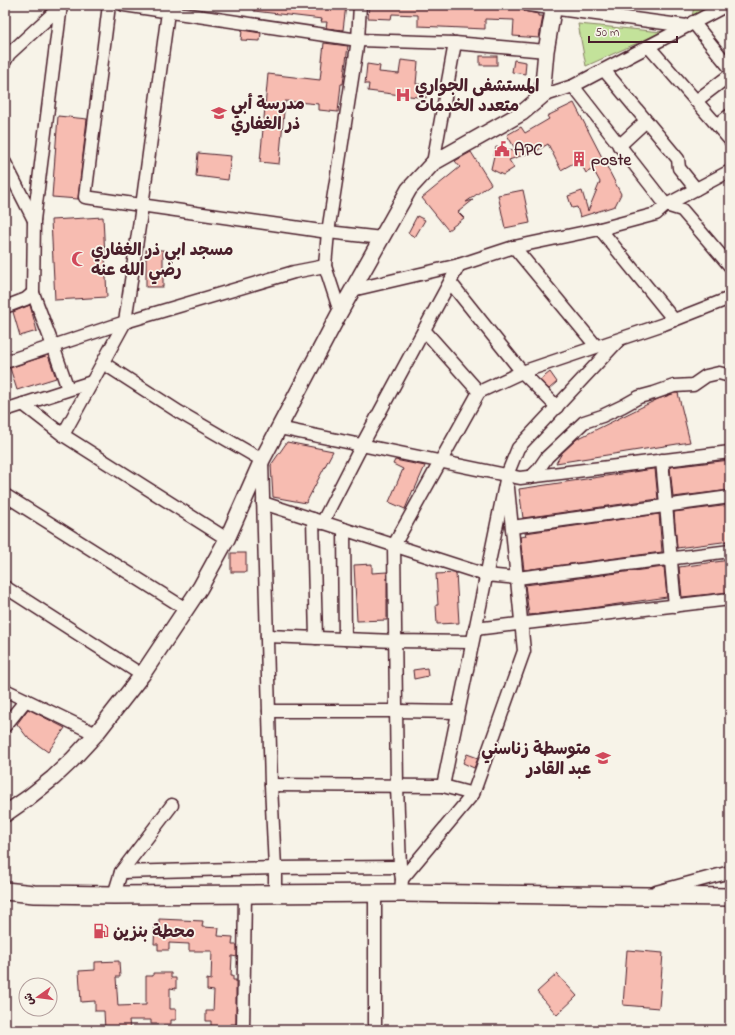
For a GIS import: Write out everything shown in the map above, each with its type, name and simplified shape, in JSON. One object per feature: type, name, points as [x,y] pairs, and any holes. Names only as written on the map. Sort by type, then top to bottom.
[{"type":"main road","points":[[5,890],[34,894],[114,896],[375,894],[401,880],[641,896],[730,897]]},
{"type":"street","points":[[109,5],[85,197],[328,232],[382,238]]},
{"type":"street","points":[[124,5],[358,40],[455,43],[546,51]]},
{"type":"street","points":[[340,312],[325,266],[328,232],[358,40],[360,5]]},
{"type":"street","points":[[528,5],[690,24],[730,68]]},
{"type":"street","points":[[5,814],[53,778],[96,734],[142,675],[200,588],[227,539],[278,428],[352,290],[409,189],[433,163],[522,113],[542,96],[573,86],[727,5]]},
{"type":"street","points":[[6,56],[60,6]]},
{"type":"street","points":[[60,6],[34,220],[33,293],[68,389]]},
{"type":"street","points":[[542,96],[546,51],[554,7]]},
{"type":"street","points":[[63,435],[125,322],[168,12]]},
{"type":"street","points":[[433,163],[455,43]]},
{"type":"street","points":[[649,46],[730,140]]},
{"type":"street","points":[[604,70],[678,159],[679,168],[696,189]]},
{"type":"street","points":[[696,101],[730,75]]},
{"type":"street","points":[[573,86],[666,205],[682,210],[730,266]]},
{"type":"street","points":[[717,125],[730,115]]},
{"type":"street","points":[[619,146],[646,121]]},
{"type":"street","points":[[5,163],[34,220]]},
{"type":"street","points":[[352,290],[459,265],[514,247],[600,229],[656,214],[666,205],[730,172]]},
{"type":"street","points":[[600,229],[674,320]]},
{"type":"street","points":[[514,247],[596,346]]},
{"type":"street","points":[[316,638],[317,521],[362,445],[459,265]]},
{"type":"street","points":[[5,362],[125,322],[294,272],[325,266]]},
{"type":"street","points":[[450,282],[522,372],[557,406]]},
{"type":"street","points":[[5,307],[26,299],[33,293]]},
{"type":"street","points":[[401,880],[397,786],[394,545],[479,392],[522,372],[674,320],[730,298]]},
{"type":"street","points":[[424,330],[479,392]]},
{"type":"street","points":[[443,786],[507,475],[518,448],[620,338]]},
{"type":"street","points":[[103,362],[178,412],[262,460]]},
{"type":"street","points":[[531,477],[547,457],[584,422],[602,416],[639,397],[674,386],[693,385],[706,376],[719,373],[730,376]]},
{"type":"street","points":[[5,410],[92,382]]},
{"type":"street","points":[[23,404],[63,435],[227,539]]},
{"type":"street","points":[[278,428],[520,478],[730,452]]},
{"type":"street","points":[[262,460],[275,894]]},
{"type":"street","points":[[662,460],[675,606]]},
{"type":"street","points":[[401,880],[473,794],[524,651],[507,475]]},
{"type":"street","points":[[5,495],[186,609]]},
{"type":"street","points":[[512,527],[730,497]]},
{"type":"street","points":[[263,503],[486,576],[517,578],[730,551]]},
{"type":"street","points":[[344,529],[345,639]]},
{"type":"street","points":[[5,587],[142,675]]},
{"type":"street","points":[[475,629],[730,599]]},
{"type":"street","points":[[267,636],[395,641],[472,642]]},
{"type":"street","points":[[5,690],[96,734]]},
{"type":"street","points":[[5,726],[26,700]]},
{"type":"street","points":[[269,711],[458,712]]},
{"type":"street","points":[[271,785],[443,786],[473,794]]},
{"type":"street","points":[[114,896],[121,872],[172,805]]},
{"type":"street","points":[[121,872],[275,868],[401,880]]},
{"type":"street","points":[[641,896],[730,872]]},
{"type":"street","points":[[375,894],[375,1030]]},
{"type":"street","points":[[243,1030],[245,895]]},
{"type":"green space","points":[[694,5],[718,5],[692,18]]},
{"type":"green space","points":[[578,24],[662,32],[586,66]]},
{"type":"building","points":[[254,5],[346,5],[343,30],[326,28],[327,22],[321,22],[322,19],[254,11]]},
{"type":"building","points":[[369,5],[521,5],[521,8],[524,11],[538,14],[538,16],[543,16],[539,38],[513,36],[514,20],[485,19],[485,29],[418,26],[418,15],[392,14],[391,19],[368,18]]},
{"type":"building","points":[[242,30],[261,33],[260,41],[241,40]]},
{"type":"building","points":[[324,43],[348,46],[343,84],[341,84],[338,112],[319,110],[319,104],[285,101],[279,164],[260,162],[268,74],[320,80]]},
{"type":"building","points":[[480,56],[497,56],[497,65],[480,65]]},
{"type":"building","points":[[401,60],[418,62],[416,84],[427,85],[426,98],[368,91],[369,84],[365,84],[367,64],[380,66],[379,72],[399,74]]},
{"type":"building","points":[[514,60],[526,62],[525,74],[512,72]]},
{"type":"building","name":"poste","points":[[574,103],[621,194],[615,206],[580,217],[577,207],[572,208],[568,196],[582,191],[588,211],[600,182],[593,169],[586,173],[579,160],[561,170],[548,144],[533,153],[532,152],[509,160],[514,168],[503,175],[491,169],[496,147],[517,152],[507,135],[521,127],[525,133],[549,119],[547,116]]},
{"type":"building","points":[[58,116],[87,119],[78,199],[52,197]]},
{"type":"building","points":[[471,152],[491,184],[466,202],[473,200],[458,212],[464,218],[448,230],[422,198],[460,167],[455,161]]},
{"type":"building","points":[[198,153],[231,156],[228,180],[196,176]]},
{"type":"building","points":[[523,190],[530,223],[505,228],[498,195]]},
{"type":"building","points":[[417,216],[425,220],[415,237],[408,233]]},
{"type":"building","name":"مسجد ابي ذر الغفاري رضي الله عنه","points":[[103,217],[107,297],[55,300],[51,220]]},
{"type":"building","points":[[146,250],[163,250],[163,287],[146,287]]},
{"type":"building","points":[[30,305],[37,331],[20,336],[13,312]]},
{"type":"building","points":[[48,355],[56,378],[17,390],[10,368]]},
{"type":"building","points":[[550,372],[557,382],[549,389],[540,380]]},
{"type":"building","points":[[678,393],[690,442],[556,463],[562,453],[577,439],[658,399]]},
{"type":"building","points":[[287,442],[333,451],[306,503],[273,497],[271,465]]},
{"type":"building","points":[[395,460],[425,466],[405,509],[389,502],[403,469],[393,464]]},
{"type":"building","points":[[730,460],[730,490],[673,497],[670,467]]},
{"type":"building","points":[[655,469],[658,499],[523,518],[519,489]]},
{"type":"building","points":[[730,505],[730,541],[677,548],[674,512]]},
{"type":"building","points":[[659,514],[662,552],[524,570],[520,537],[526,536],[525,533]]},
{"type":"building","points":[[231,553],[246,553],[246,572],[231,572]]},
{"type":"building","points":[[730,560],[730,592],[682,597],[679,567]]},
{"type":"building","points":[[372,564],[372,573],[387,572],[387,620],[357,621],[354,565]]},
{"type":"building","points":[[664,567],[667,597],[529,615],[525,585]]},
{"type":"building","points":[[456,573],[459,623],[437,624],[436,605],[438,605],[436,574]]},
{"type":"building","points":[[427,668],[428,676],[414,679],[413,670]]},
{"type":"building","points":[[28,709],[65,728],[48,752],[27,737],[17,724]]},
{"type":"building","points":[[467,754],[478,758],[474,768],[463,763]]},
{"type":"building","points":[[159,919],[203,921],[202,927],[219,928],[218,936],[233,937],[232,945],[237,945],[237,957],[232,956],[231,976],[233,976],[233,980],[236,980],[236,1024],[230,1024],[229,1027],[211,1026],[211,1021],[206,1021],[206,1011],[213,1011],[214,991],[207,990],[207,979],[211,980],[212,951],[189,951],[189,944],[169,943],[169,950],[158,950],[158,944],[154,944],[155,924],[159,924]]},
{"type":"building","points":[[627,950],[663,953],[659,1008],[623,1005]]},
{"type":"building","points":[[119,961],[120,977],[116,977],[118,1006],[146,1005],[146,976],[153,976],[153,973],[171,973],[171,978],[176,978],[176,989],[170,988],[170,1009],[176,1009],[176,1020],[171,1020],[171,1024],[151,1024],[151,1020],[129,1020],[130,1030],[105,1030],[104,1011],[95,1011],[95,1001],[81,1002],[79,971],[95,970],[95,962]]},
{"type":"building","points":[[557,974],[577,996],[557,1015],[537,992]]},
{"type":"place","name":"المستشفى الجواري متعدد الخدمات","points":[[403,95]]},
{"type":"place","name":"مدرسة أبي ذر الغفاري","points":[[219,113]]},
{"type":"place","name":"APC","points":[[502,149]]},
{"type":"place","name":"poste","points":[[579,159]]},
{"type":"place","name":"مسجد ابي ذر الغفاري رضي الله عنه","points":[[79,259]]},
{"type":"place","name":"متوسطة زناسني عبد القادر","points":[[603,758]]},
{"type":"place","name":"محطة بنزين","points":[[101,931]]}]
